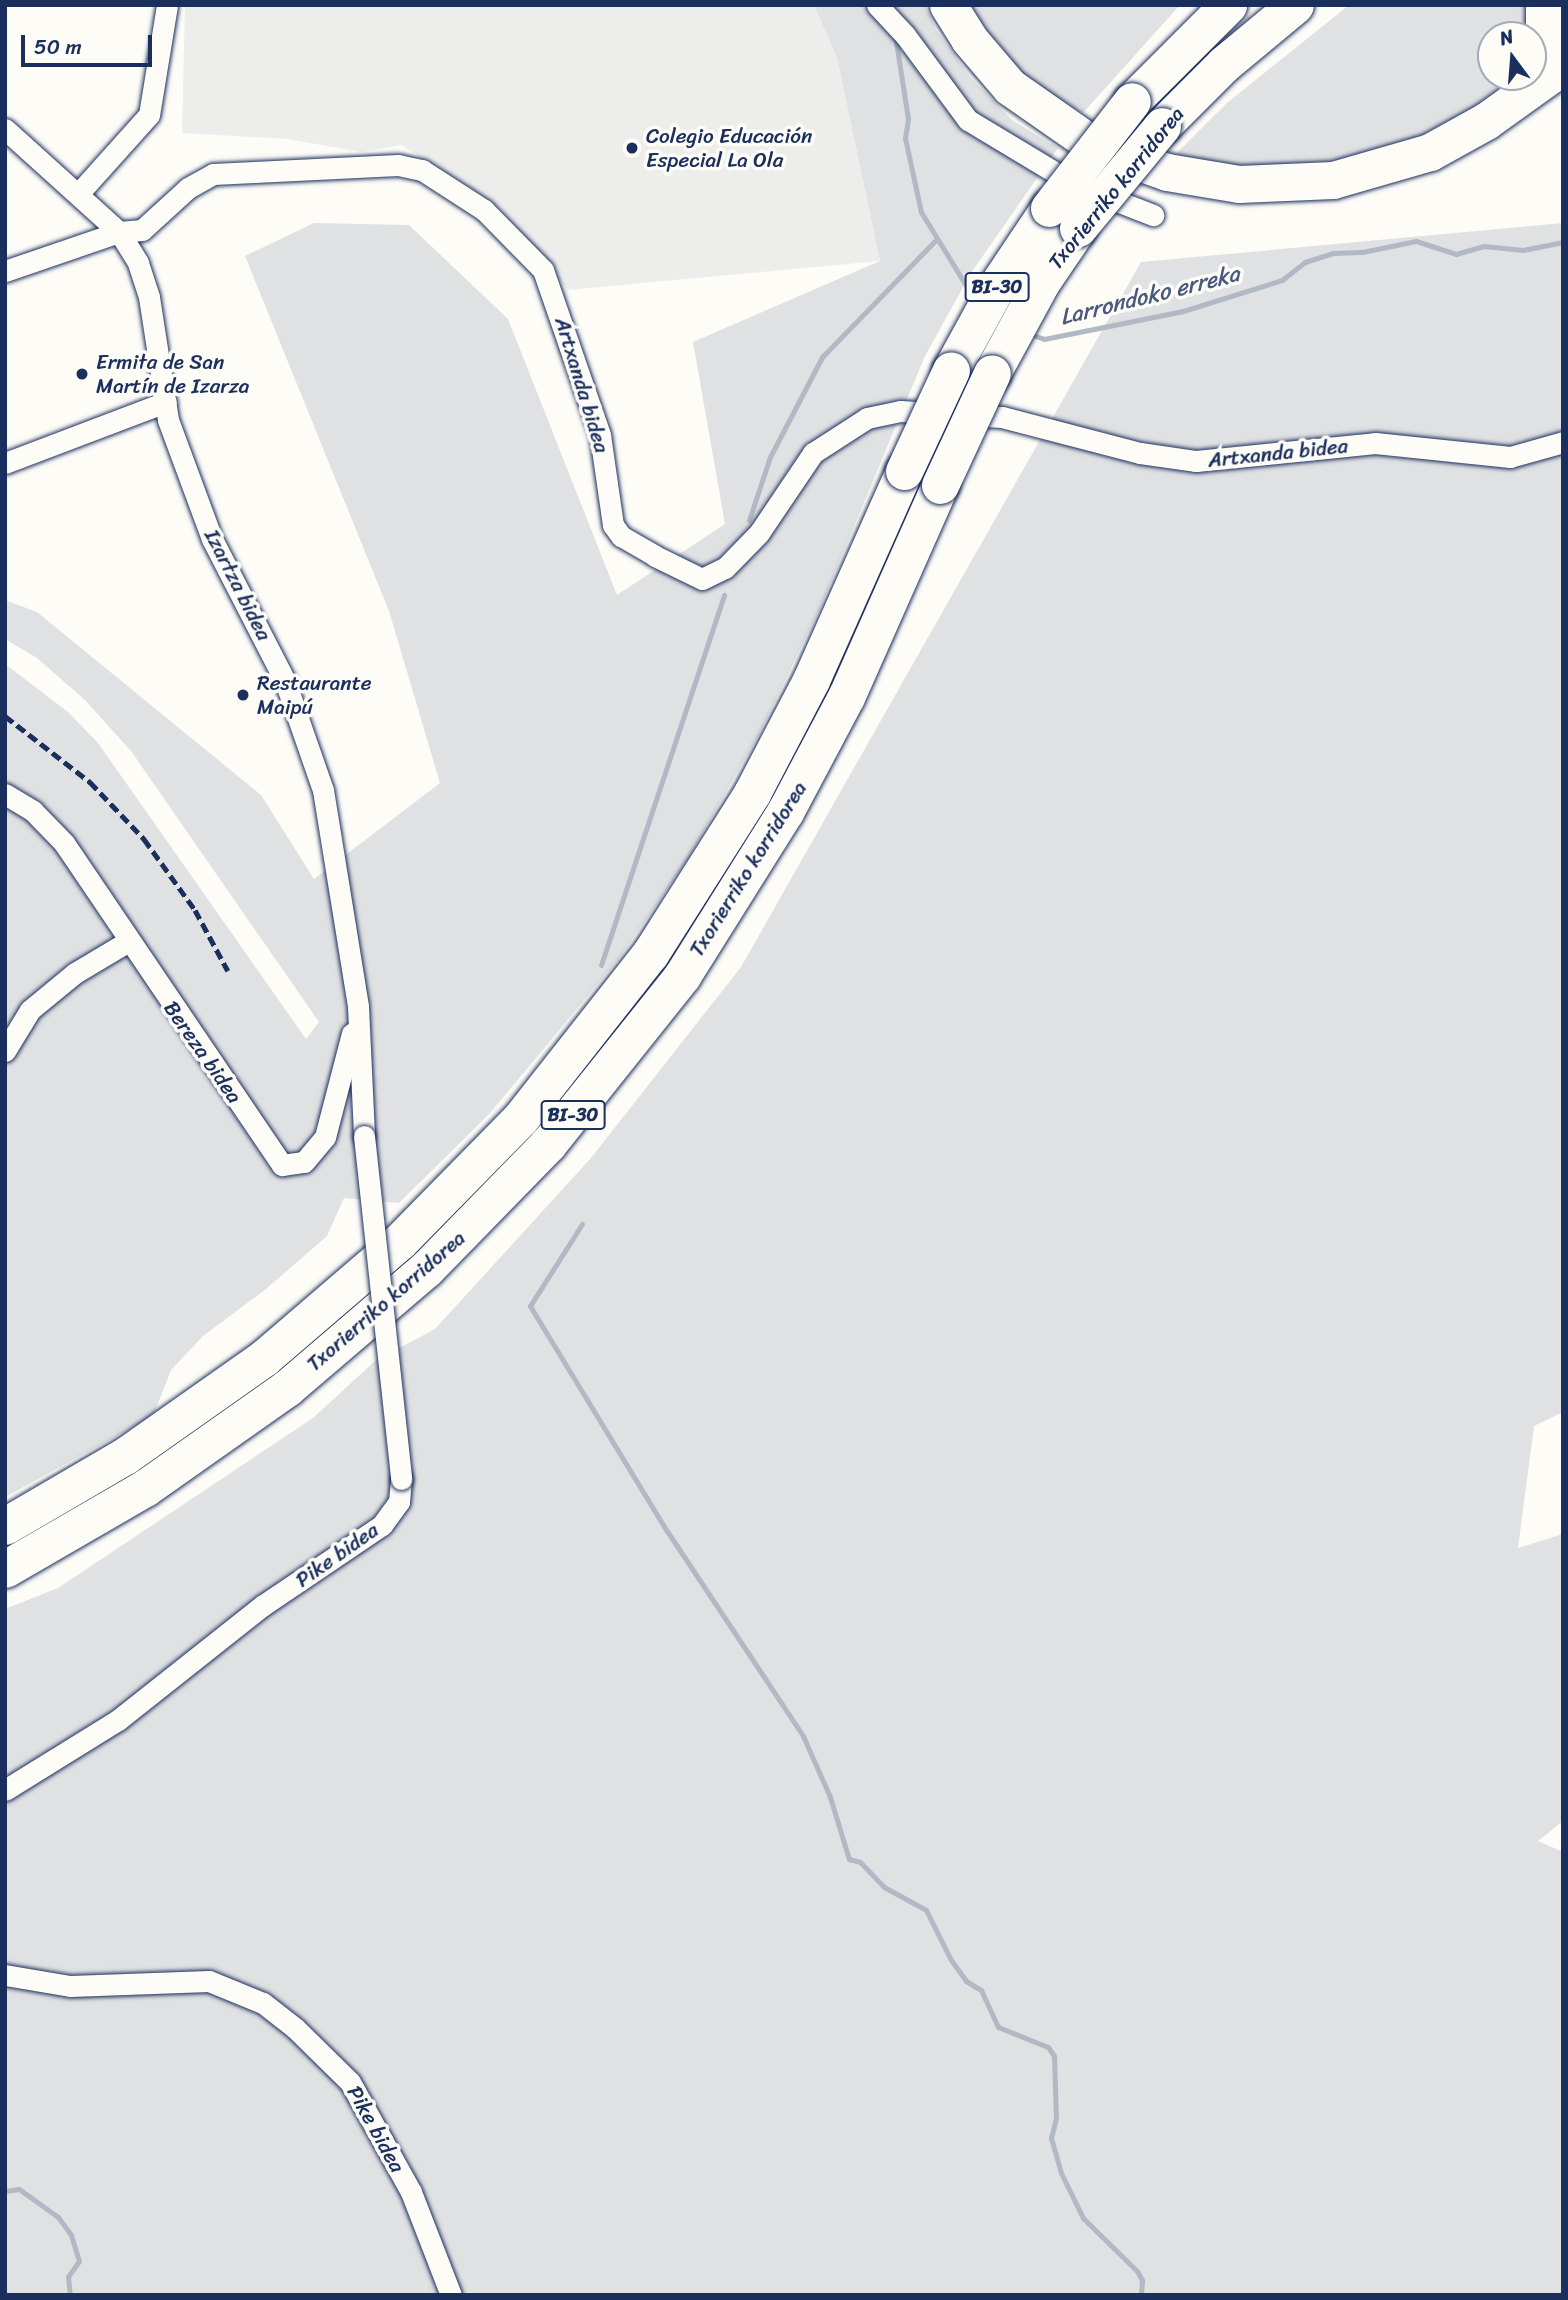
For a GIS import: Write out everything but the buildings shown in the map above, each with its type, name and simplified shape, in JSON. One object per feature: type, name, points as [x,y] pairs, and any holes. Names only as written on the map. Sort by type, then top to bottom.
[{"type":"highway","points":[[948,5],[988,64],[1031,105],[1059,124],[1117,156],[1206,180],[1276,185],[1366,173],[1430,152],[1506,108],[1563,60]]},
{"type":"highway","name":"Txorierriko korridorea","points":[[5,1526],[134,1450],[264,1358],[392,1249],[520,1119],[650,954],[746,804],[811,680],[904,471],[998,284],[1049,208],[1132,102],[1228,5]]},
{"type":"highway","name":"Txorierriko korridorea","points":[[5,1569],[154,1482],[287,1388],[426,1269],[548,1144],[682,976],[779,823],[846,697],[940,485],[1042,281],[1162,126],[1224,64],[1295,5]]},
{"type":"highway","points":[[1506,108],[1518,91]]},
{"type":"street","points":[[78,194],[149,115],[167,5]]},
{"type":"street","points":[[877,5],[905,35],[968,120],[1076,185],[1153,215]]},
{"type":"street","name":"Izartza bidea","points":[[5,129],[119,232],[138,263],[149,297],[168,420],[212,539],[279,669],[314,757],[332,841],[358,1007],[364,1136]]},
{"type":"street","name":"Artxanda bidea","points":[[119,232],[142,230],[188,188],[214,174],[398,165],[445,181],[518,243],[543,270],[553,289],[600,435],[613,525],[621,536],[702,579],[726,568],[760,533],[813,453],[867,418],[900,411],[1002,417],[1140,453],[1196,461],[1375,443],[1510,457],[1563,442]]},
{"type":"street","points":[[5,271],[119,232]]},
{"type":"street","points":[[5,463],[166,402]]},
{"type":"street","name":"Bereza bidea","points":[[5,794],[33,811],[64,843],[127,942],[282,1165],[304,1162],[325,1137],[358,1007]]},
{"type":"street","points":[[5,1051],[30,1010],[75,973],[127,942]]},
{"type":"street","name":"Pike bidea","points":[[5,1790],[118,1720],[262,1606],[382,1525],[399,1502],[401,1479],[364,1136]]},
{"type":"street","name":"Pike bidea","points":[[5,1975],[70,1986],[209,1981],[263,2003],[296,2028],[350,2082],[411,2192],[451,2295]]},
{"type":"shaded area","name":"Colegio Educación Especial La Ola","points":[[185,5],[814,5],[837,58],[880,261],[568,290],[500,209],[402,145],[361,152],[287,139],[182,133]]},
{"type":"shaded area","points":[[814,5],[925,5],[936,30],[970,77],[1012,120],[1058,148],[971,273],[925,356],[820,608],[758,736],[687,860],[620,957],[490,1113],[399,1203],[344,1198],[327,1236],[266,1289],[203,1336],[171,1370],[153,1416],[5,1497],[5,664],[68,712],[98,743],[306,1039],[319,1022],[131,751],[85,700],[37,658],[5,639],[5,600],[37,612],[261,795],[314,879],[440,783],[389,611],[245,256],[314,223],[409,225],[508,319],[617,595],[725,524],[693,342],[880,261],[837,58]]},
{"type":"shaded area","points":[[969,5],[1180,5],[1083,113],[1044,93],[1001,53]]},
{"type":"shaded area","points":[[1349,5],[1528,5],[1530,21],[1477,21],[1477,91],[1496,91],[1459,122],[1366,161],[1245,171],[1175,155],[1227,103]]},
{"type":"shaded area","points":[[1563,223],[1563,1412],[1534,1426],[1518,1548],[1563,1534],[1563,1821],[1538,1841],[1563,1852],[1563,2295],[5,2295],[5,1609],[58,1588],[313,1418],[375,1361],[435,1329],[591,1158],[741,967],[1141,262]]},
{"type":"waterway","name":"Larrondoko erreka","points":[[895,35],[908,119],[905,138],[921,212],[975,300]]},
{"type":"waterway","points":[[749,520],[770,457],[822,357],[935,241]]},
{"type":"waterway","name":"Larrondoko erreka","points":[[1027,333],[1044,339],[1183,311],[1282,280],[1305,262],[1333,253],[1362,252],[1416,241],[1456,254],[1484,246],[1523,250],[1563,242]]},
{"type":"waterway","points":[[601,965],[724,595]]},
{"type":"waterway","points":[[582,1224],[530,1306],[667,1531],[803,1736],[830,1797],[849,1859],[860,1862],[884,1887],[926,1910],[951,1960],[966,1981],[981,1990],[998,2027],[1048,2047],[1054,2056],[1056,2118],[1051,2138],[1061,2173],[1083,2218],[1137,2271],[1142,2280],[1141,2295]]},
{"type":"waterway","points":[[5,2191],[19,2189],[58,2217],[71,2235],[79,2261],[68,2277],[70,2295]]},
{"type":"railway","points":[[5,716],[90,782],[144,839],[195,910],[228,971]]},
{"type":"place","name":"Colegio Educación Especial La Ola","points":[[632,148]]},
{"type":"place","name":"Ermita de San Martín de Izarza","points":[[82,374]]},
{"type":"place","name":"Restaurante Maipú","points":[[243,695]]}]
